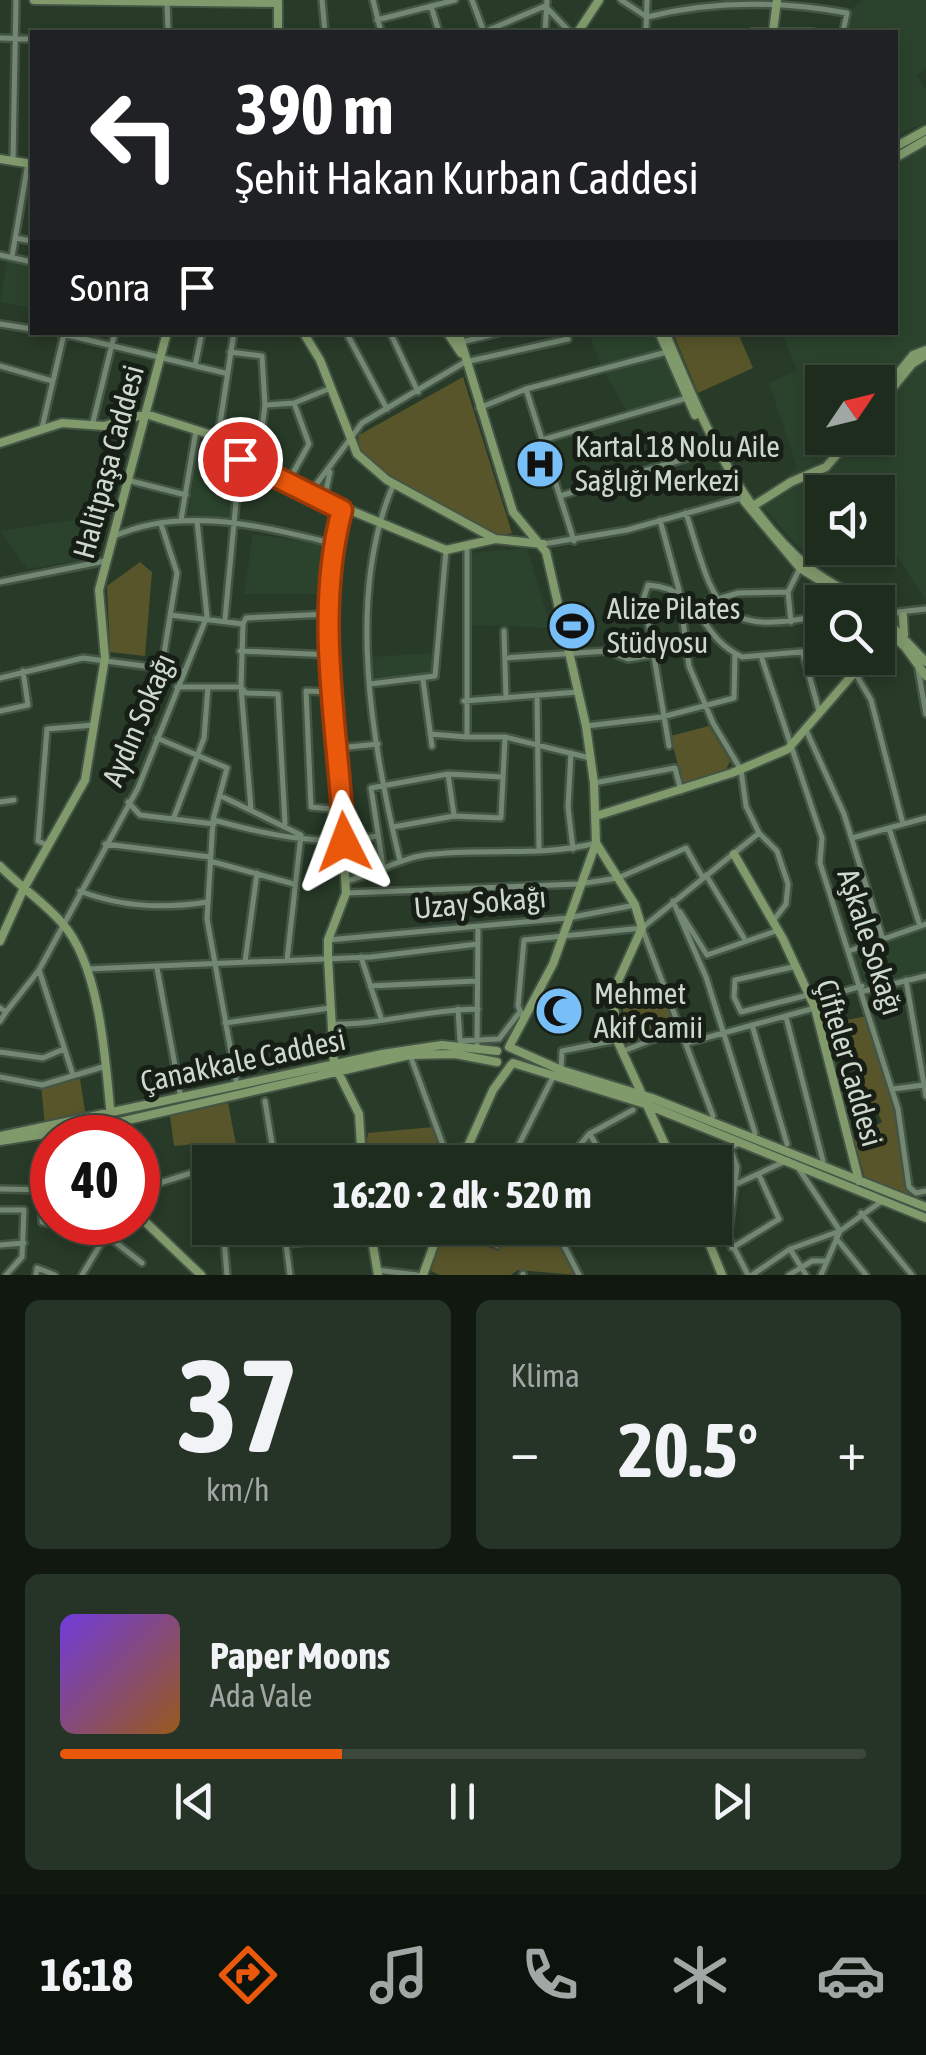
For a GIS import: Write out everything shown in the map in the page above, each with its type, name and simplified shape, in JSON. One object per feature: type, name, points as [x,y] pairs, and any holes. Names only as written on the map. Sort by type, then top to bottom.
[{"type":"street","points":[[13,161],[16,0]]},
{"type":"street","points":[[34,0],[278,2],[278,30]]},
{"type":"street","points":[[322,0],[326,30]]},
{"type":"street","points":[[373,0],[380,30]]},
{"type":"street","points":[[378,20],[455,0]]},
{"type":"street","points":[[472,0],[483,30]]},
{"type":"street","points":[[579,30],[599,0]]},
{"type":"street","points":[[621,0],[647,17],[750,0],[818,3],[847,12],[843,30]]},
{"type":"street","points":[[646,30],[647,0]]},
{"type":"street","points":[[168,1],[168,30]]},
{"type":"street","points":[[774,30],[776,2]]},
{"type":"street","points":[[488,30],[546,3]]},
{"type":"street","points":[[545,30],[546,3]]},
{"type":"street","points":[[546,3],[568,30]]},
{"type":"street","points":[[431,6],[438,30]]},
{"type":"street","points":[[0,38],[30,39]]},
{"type":"street","points":[[898,145],[926,130]]},
{"type":"street","points":[[898,156],[926,140]]},
{"type":"street","points":[[0,159],[30,163],[12,257]]},
{"type":"street","points":[[15,238],[30,242]]},
{"type":"street","points":[[0,255],[30,262]]},
{"type":"street","points":[[0,324],[30,329]]},
{"type":"street","points":[[42,428],[63,335]]},
{"type":"street","points":[[71,335],[225,373]]},
{"type":"street","points":[[92,426],[114,335]]},
{"type":"street","name":"Halitpaşa Caddesi","points":[[0,942],[23,890],[51,847],[85,780],[104,658],[99,590],[166,335]]},
{"type":"street","points":[[195,366],[201,335]]},
{"type":"street","points":[[218,437],[233,335]]},
{"type":"street","points":[[304,335],[358,454],[394,483],[495,540]]},
{"type":"street","points":[[348,335],[386,409]]},
{"type":"street","points":[[391,335],[418,392]]},
{"type":"street","points":[[449,335],[465,362]]},
{"type":"street","points":[[663,335],[717,454],[748,504],[808,566],[838,585]]},
{"type":"street","points":[[460,337],[513,512],[544,544],[586,726],[596,816],[596,843],[562,937],[522,1016],[511,1049],[512,1064],[493,1090],[467,1145]]},
{"type":"street","points":[[308,494],[331,469],[348,438],[362,423],[465,362],[568,338]]},
{"type":"street","points":[[479,408],[526,389],[670,351]]},
{"type":"street","points":[[230,352],[262,356],[265,405],[256,468]]},
{"type":"street","points":[[895,376],[912,355],[926,353]]},
{"type":"street","points":[[895,385],[926,353]]},
{"type":"street","points":[[0,366],[52,380]]},
{"type":"street","points":[[265,405],[294,402],[331,388]]},
{"type":"street","points":[[526,389],[574,541]]},
{"type":"street","points":[[542,440],[690,397]]},
{"type":"street","points":[[690,397],[711,451],[748,504],[800,568],[828,585]]},
{"type":"street","points":[[287,484],[309,444],[294,402]]},
{"type":"street","points":[[0,443],[62,423],[92,426],[146,414],[218,437],[240,459],[287,484],[446,550],[495,540],[544,544],[574,541],[686,512],[748,504],[824,468],[834,455]]},
{"type":"street","points":[[181,520],[196,431]]},
{"type":"street","points":[[560,496],[711,451]]},
{"type":"street","points":[[748,504],[821,465],[831,455]]},
{"type":"street","points":[[225,619],[240,459]]},
{"type":"street","points":[[824,468],[827,475]]},
{"type":"street","points":[[324,500],[331,469]]},
{"type":"street","points":[[127,480],[186,496]]},
{"type":"street","points":[[394,483],[376,524],[364,630],[400,861]]},
{"type":"street","points":[[342,510],[332,544],[329,614],[330,692],[346,893],[328,940],[328,958],[334,1068],[358,1109],[361,1145]]},
{"type":"street","points":[[686,512],[714,598],[731,614],[758,624],[805,619]]},
{"type":"street","points":[[110,538],[137,526],[181,520],[234,522],[332,544]]},
{"type":"street","points":[[660,520],[679,590],[690,666],[705,706],[741,770],[746,806],[759,833],[777,851],[788,884],[786,904],[776,926],[707,955],[673,902]]},
{"type":"street","points":[[197,522],[207,616]]},
{"type":"street","points":[[160,524],[176,574],[162,666]]},
{"type":"street","points":[[466,738],[467,544]]},
{"type":"street","points":[[370,684],[423,680],[438,672],[446,550]]},
{"type":"street","points":[[0,582],[105,560]]},
{"type":"street","points":[[791,622],[788,592],[800,568]]},
{"type":"street","points":[[669,746],[644,590],[654,585],[679,590],[695,606],[705,629],[735,653],[762,658],[803,653],[819,711]]},
{"type":"street","points":[[695,606],[714,598],[788,592]]},
{"type":"street","points":[[895,620],[926,609]]},
{"type":"street","points":[[170,614],[207,616],[243,624]]},
{"type":"street","points":[[252,809],[241,687],[243,624],[246,618],[329,614]]},
{"type":"street","points":[[905,614],[906,639]]},
{"type":"street","name":"Aydın Sokağı","points":[[0,1021],[3,1010],[39,970],[128,802],[207,616]]},
{"type":"street","points":[[504,631],[506,698]]},
{"type":"street","points":[[895,631],[906,639],[926,676]]},
{"type":"street","points":[[895,635],[922,664],[926,714]]},
{"type":"street","points":[[240,651],[332,655]]},
{"type":"street","points":[[505,658],[608,651],[628,659],[654,654]]},
{"type":"street","points":[[586,726],[662,717],[736,696],[735,653]]},
{"type":"street","points":[[0,678],[104,658],[182,671]]},
{"type":"street","name":"Aşkale Sokağı","points":[[762,658],[822,838],[820,863],[892,1089],[909,1187],[916,1193]]},
{"type":"street","points":[[0,711],[28,705],[23,671]]},
{"type":"street","points":[[596,816],[741,770],[793,744],[849,675]]},
{"type":"street","points":[[863,675],[903,824]]},
{"type":"street","points":[[423,680],[432,746]]},
{"type":"street","points":[[176,687],[241,687],[246,692],[278,694],[285,824]]},
{"type":"street","points":[[174,816],[198,754],[208,687]]},
{"type":"street","points":[[330,692],[306,692],[310,807],[342,810]]},
{"type":"street","points":[[464,701],[578,692]]},
{"type":"street","points":[[537,695],[540,852]]},
{"type":"street","points":[[51,847],[38,841],[37,822],[48,730],[94,725]]},
{"type":"street","points":[[806,730],[852,838],[882,940]]},
{"type":"street","points":[[430,734],[505,737],[590,758]]},
{"type":"street","points":[[393,827],[454,816],[501,818],[505,737]]},
{"type":"street","points":[[156,738],[227,768],[213,822],[207,902],[214,964],[237,1086]]},
{"type":"street","points":[[336,748],[379,744]]},
{"type":"street","points":[[571,753],[568,807],[574,849]]},
{"type":"street","points":[[594,783],[675,768],[681,790]]},
{"type":"street","points":[[384,867],[370,788],[448,774],[503,777]]},
{"type":"street","points":[[448,774],[454,816]]},
{"type":"street","points":[[221,796],[285,824],[300,835]]},
{"type":"street","points":[[0,802],[14,800]]},
{"type":"street","points":[[128,802],[140,815],[213,822],[280,838],[300,835],[344,842],[376,836]]},
{"type":"street","points":[[852,838],[926,818]]},
{"type":"street","points":[[850,951],[923,925],[889,828]]},
{"type":"street","points":[[664,1145],[639,1102],[617,1040],[614,993],[642,928],[759,833]]},
{"type":"street","points":[[286,960],[300,835]]},
{"type":"street","points":[[346,882],[370,877],[384,867],[424,855],[540,852],[596,843]]},
{"type":"street","points":[[596,843],[635,905],[713,1116]]},
{"type":"street","points":[[104,844],[210,859],[294,884]]},
{"type":"street","points":[[346,893],[579,884],[618,878],[686,848],[744,938]]},
{"type":"street","name":"Çifteler Caddesi","points":[[734,854],[797,966],[811,1001],[859,1181]]},
{"type":"street","points":[[0,866],[62,922],[86,969],[106,1066],[110,1115]]},
{"type":"street","points":[[245,962],[257,873]]},
{"type":"street","points":[[370,877],[372,891]]},
{"type":"street","points":[[80,891],[107,901],[162,908],[207,902]]},
{"type":"street","points":[[673,902],[706,977],[755,1133]]},
{"type":"street","name":"Uzay Sokağı","points":[[328,940],[568,918],[635,905]]},
{"type":"street","points":[[477,1044],[478,926]]},
{"type":"street","points":[[458,1009],[460,1041],[477,1044],[499,1039],[522,1016],[524,940],[642,928]]},
{"type":"street","points":[[86,969],[361,957],[478,944]]},
{"type":"street","points":[[361,957],[381,1018]]},
{"type":"street","points":[[157,966],[182,1098]]},
{"type":"street","points":[[797,966],[736,980],[740,1012],[926,976]]},
{"type":"street","points":[[39,970],[73,1075]]},
{"type":"street","points":[[906,980],[926,1096]]},
{"type":"street","points":[[370,986],[477,981]]},
{"type":"street","points":[[614,993],[668,988]]},
{"type":"street","points":[[687,1043],[786,1017],[811,1001]]},
{"type":"street","points":[[225,1023],[330,1008]]},
{"type":"street","points":[[332,1024],[478,1009]]},
{"type":"street","points":[[786,1017],[823,1161]]},
{"type":"street","points":[[752,1026],[787,1144]]},
{"type":"street","points":[[621,1052],[682,1028]]},
{"type":"street","points":[[562,1070],[562,1050],[617,1040]]},
{"type":"street","name":"Çanakkale Caddesi","points":[[128,1115],[442,1045],[477,1044],[497,1051]]},
{"type":"street","points":[[0,1052],[43,1058],[64,1049]]},
{"type":"street","points":[[493,1090],[497,1051],[511,1049],[926,1218]]},
{"type":"street","name":"Çanakkale Caddesi","points":[[124,1115],[237,1086],[410,1055],[456,1054],[512,1064]]},
{"type":"street","points":[[410,1055],[443,1145]]},
{"type":"street","points":[[512,1064],[639,1102],[922,1205]]},
{"type":"street","points":[[0,1077],[42,1085],[106,1066]]},
{"type":"street","points":[[518,1145],[552,1077]]},
{"type":"street","points":[[892,1089],[924,1085]]},
{"type":"street","points":[[264,1100],[272,1145]]},
{"type":"street","points":[[639,1102],[652,1117],[665,1145]]},
{"type":"street","points":[[580,1145],[589,1134],[639,1102]]},
{"type":"street","points":[[652,1117],[660,1110]]},
{"type":"street","name":"Çanakkale Caddesi","points":[[0,1139],[30,1134]]},
{"type":"street","points":[[589,1134],[595,1145]]},
{"type":"street","points":[[732,1147],[743,1142]]},
{"type":"street","points":[[732,1154],[736,1167],[732,1186]]},
{"type":"street","points":[[732,1186],[791,1162]]},
{"type":"street","points":[[791,1162],[866,1275]]},
{"type":"street","points":[[160,1183],[192,1174]]},
{"type":"street","points":[[732,1248],[779,1219],[759,1175]]},
{"type":"street","points":[[0,1189],[30,1190]]},
{"type":"street","points":[[922,1205],[916,1193],[926,1191]]},
{"type":"street","points":[[822,1275],[838,1234],[882,1201]]},
{"type":"street","points":[[0,1210],[24,1210],[22,1256],[6,1275]]},
{"type":"street","points":[[861,1213],[912,1275]]},
{"type":"street","points":[[731,1245],[750,1275],[790,1249],[838,1234]]},
{"type":"street","points":[[160,1236],[202,1275]]},
{"type":"street","points":[[0,1245],[24,1243]]},
{"type":"street","points":[[82,1275],[100,1245]]},
{"type":"street","points":[[118,1245],[142,1263]]},
{"type":"street","points":[[223,1245],[226,1275]]},
{"type":"street","points":[[286,1245],[290,1275]]},
{"type":"street","points":[[372,1245],[377,1272],[420,1275],[434,1245]]},
{"type":"street","points":[[564,1245],[579,1275]]},
{"type":"street","points":[[710,1245],[721,1275]]},
{"type":"street","points":[[790,1249],[806,1275]]},
{"type":"street","points":[[789,1275],[812,1261],[826,1261]]},
{"type":"street","points":[[36,1275],[37,1268],[55,1275]]},
{"type":"shaded area","points":[[863,0],[926,0],[926,68],[917,76],[926,89],[926,122],[898,135],[898,30],[841,30],[845,14]]},
{"type":"shaded area","points":[[926,147],[926,601],[895,553],[895,475],[805,475],[805,554],[760,504],[797,468],[769,383],[797,370],[783,335],[898,335],[898,162]]},
{"type":"shaded area","points":[[8,257],[30,262],[30,308],[0,302]]},
{"type":"shaded area","points":[[590,335],[656,335],[680,396],[629,414],[601,367]]},
{"type":"shaded area","points":[[674,335],[739,335],[753,368],[698,393]]},
{"type":"shaded area","points":[[463,377],[512,533],[496,536],[400,484],[357,447],[359,435]]},
{"type":"shaded area","points":[[196,459],[238,466],[233,520],[188,514]]},
{"type":"shaded area","points":[[107,515],[96,551],[89,559],[27,569],[0,531]]},
{"type":"shaded area","points":[[253,534],[328,545],[325,594],[244,594]]},
{"type":"shaded area","points":[[527,548],[551,628],[469,625],[469,553]]},
{"type":"shaded area","points":[[140,562],[152,572],[145,656],[110,652],[107,586]]},
{"type":"shaded area","points":[[432,653],[434,672],[428,677],[372,677],[370,657]]},
{"type":"shaded area","points":[[709,726],[730,761],[726,770],[684,786],[670,736]]},
{"type":"shaded area","points":[[926,926],[926,974],[867,988],[853,953]]},
{"type":"shaded area","points":[[666,996],[677,1028],[628,1046],[621,997]]},
{"type":"shaded area","points":[[868,1016],[897,1110],[907,1185],[913,1200],[866,1182],[854,1139],[882,1122],[875,1107],[865,1113],[841,1021]]},
{"type":"shaded area","points":[[80,1079],[86,1115],[44,1115],[41,1084]]},
{"type":"shaded area","points":[[228,1103],[236,1145],[174,1146],[170,1116]]},
{"type":"shaded area","points":[[433,1127],[437,1143],[366,1145],[368,1133]]},
{"type":"shaded area","points":[[439,1245],[484,1245],[498,1251],[504,1245],[558,1245],[576,1275],[518,1270],[511,1275],[439,1275],[431,1271]]},
{"type":"place","name":"Kartal 18 Nolu Aile Sağlığı Merkezi","points":[[540,464]]},
{"type":"place","name":"Alize Pilates Stüdyosu","points":[[572,626]]},
{"type":"place","name":"Mehmet Akif Camii","points":[[559,1011]]},
{"type":"route","points":[[240,459],[342,510],[332,544],[329,614],[330,692],[344,842]]}]
